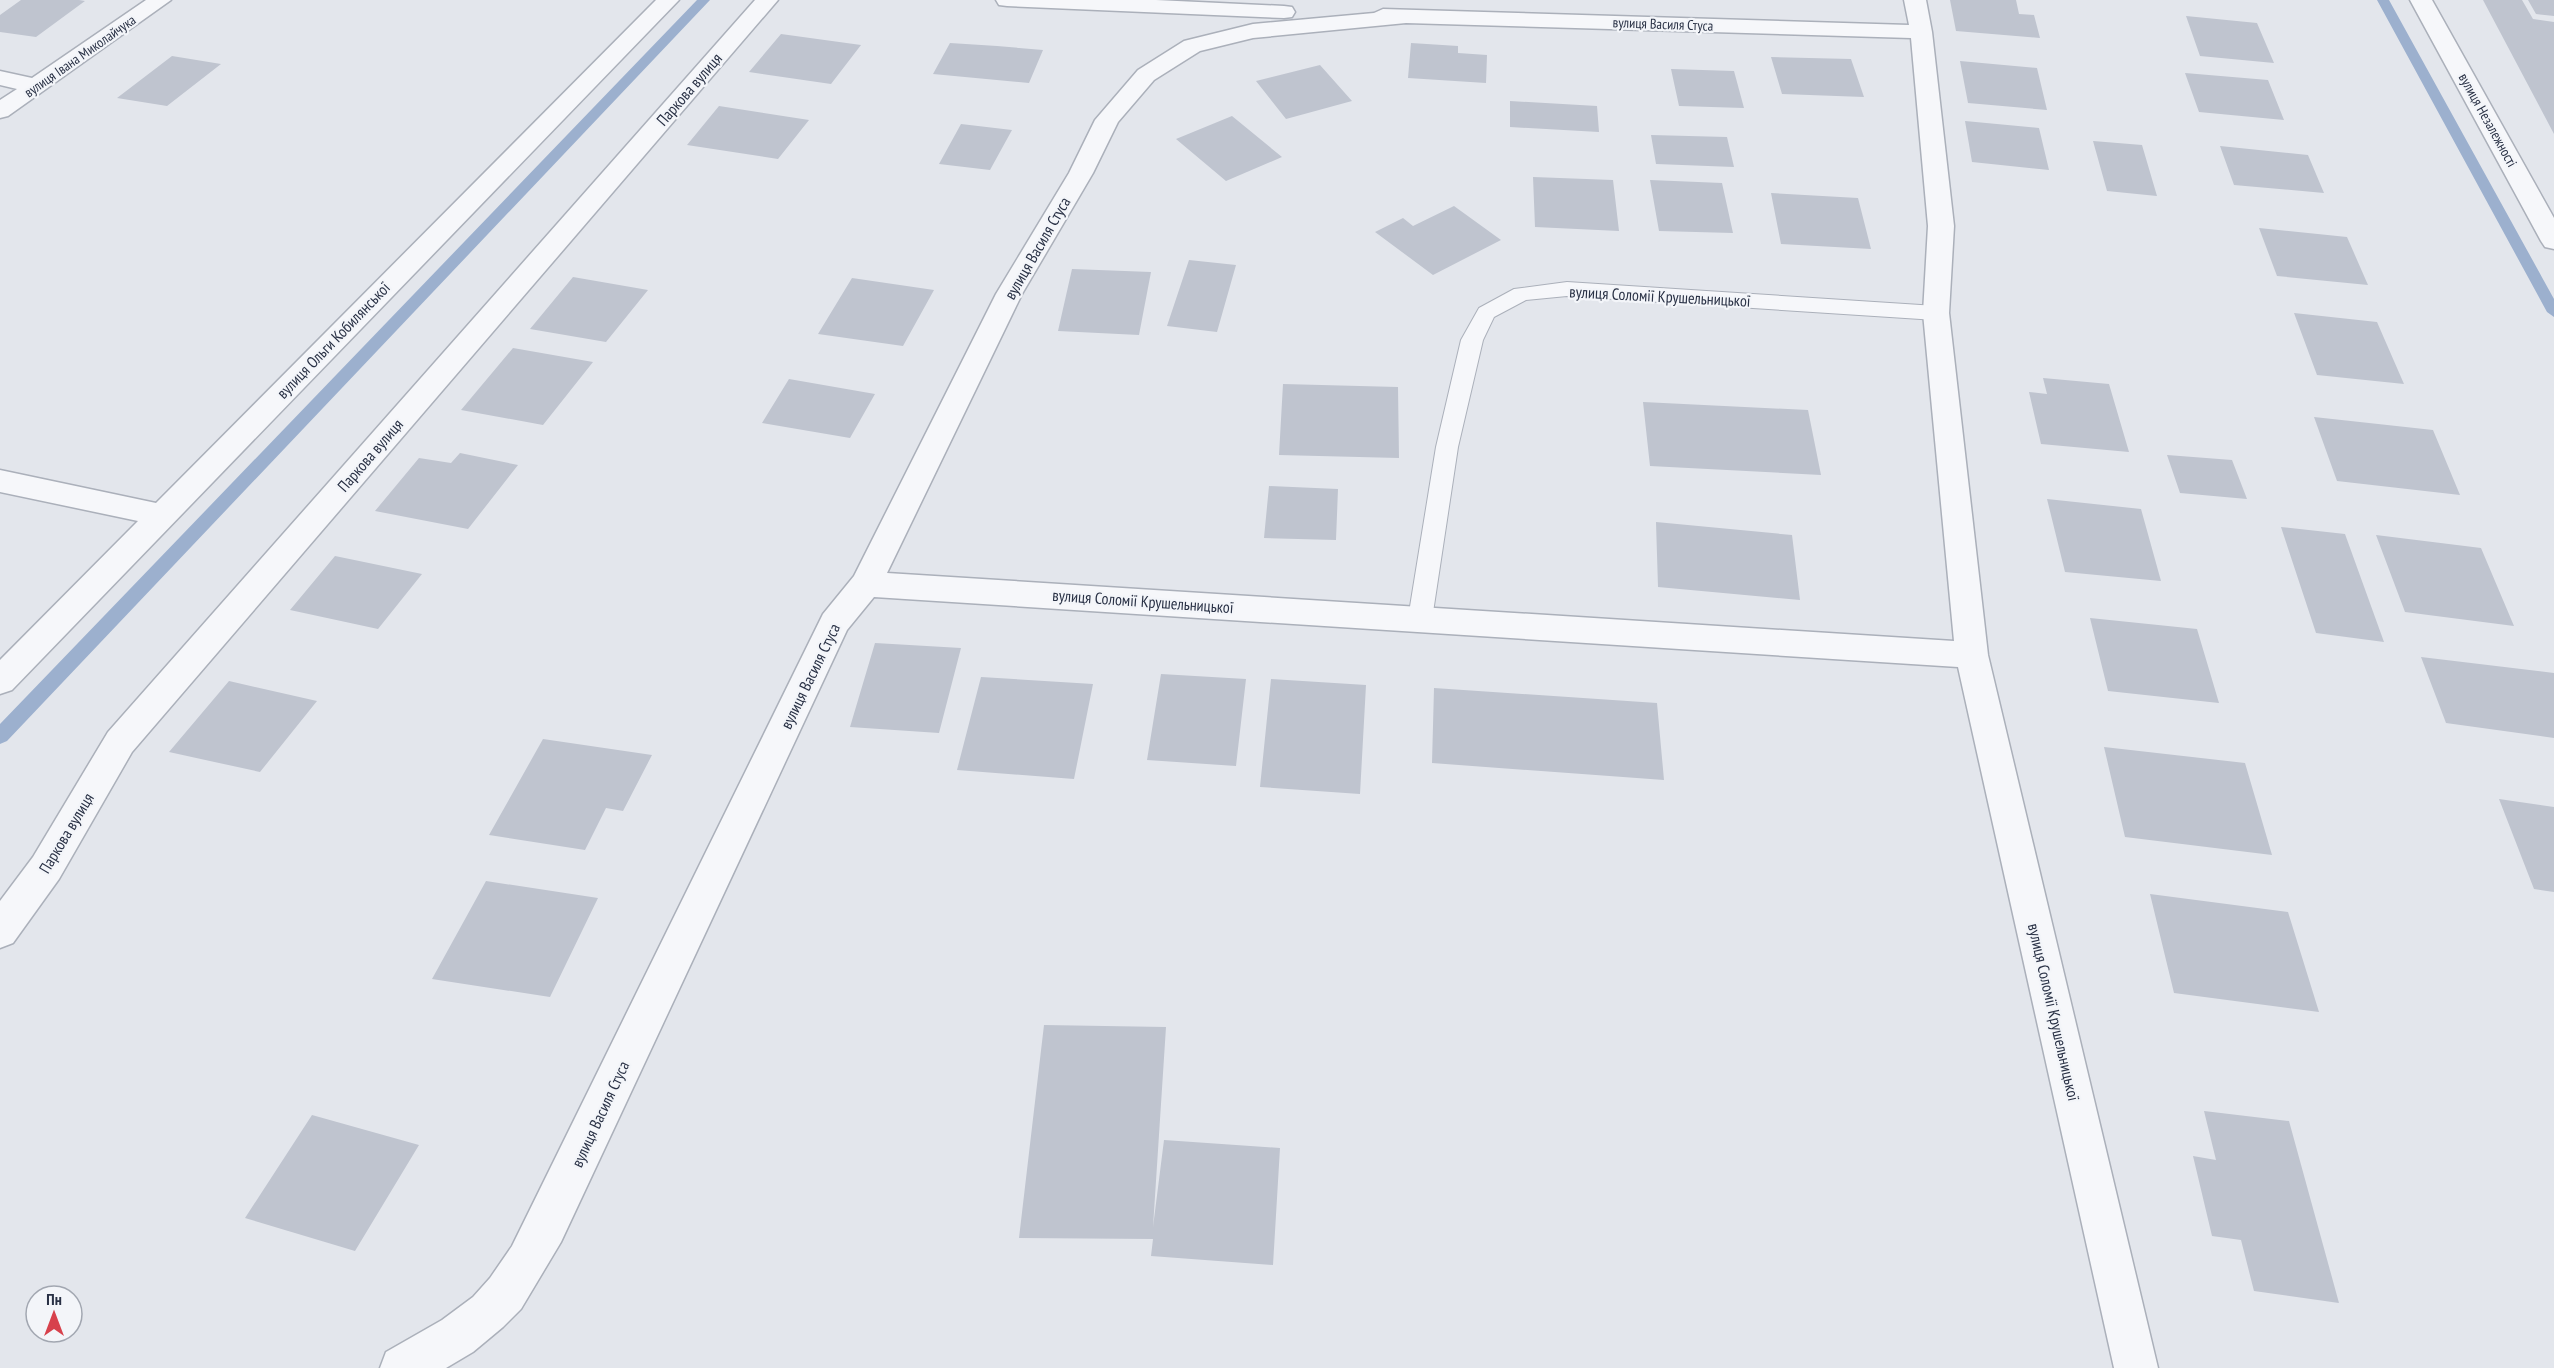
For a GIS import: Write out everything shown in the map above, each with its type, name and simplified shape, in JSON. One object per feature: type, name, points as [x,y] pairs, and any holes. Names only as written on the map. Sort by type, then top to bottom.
[{"type":"street","name":"вулиця Івана Миколайчука","points":[[0,111],[160,0]]},
{"type":"street","name":"вулиця Ольги Кобилянської","points":[[0,681],[668,0]]},
{"type":"street","name":"Паркова вулиця","points":[[0,931],[46,868],[120,742],[767,0]]},
{"type":"street","name":"вулиця Василя Стуса","points":[[1007,0],[1405,17],[1921,32]]},
{"type":"street","name":"вулиця Соломії Крушельницької","points":[[1915,0],[1921,32],[1941,226],[1936,314],[1972,655],[2136,1368]]},
{"type":"street","name":"вулиця Незалежності","points":[[2421,0],[2554,241]]},
{"type":"street","name":"вулиця Василя Стуса","points":[[402,1368],[448,1343],[490,1311],[519,1275],[546,1227],[834,623],[866,584],[1009,294],[1081,173],[1107,120],[1146,75],[1192,46],[1253,31],[1405,17]]},
{"type":"street","points":[[0,78],[36,86]]},
{"type":"street","points":[[0,481],[162,515]]},
{"type":"street","name":"вулиця Соломії Крушельницької","points":[[866,584],[1972,655]]},
{"type":"lane","name":"вулиця Соломії Крушельницької","points":[[1420,619],[1447,447],[1472,340],[1486,313],[1521,294],[1567,289],[1936,314]]},
{"type":"building","points":[[21,0],[85,1],[36,37],[0,32],[0,15]]},
{"type":"building","points":[[1950,0],[2016,0],[2019,14],[2034,15],[2040,38],[1956,31]]},
{"type":"building","points":[[2483,0],[2522,0],[2533,19],[2554,22],[2554,134]]},
{"type":"building","points":[[2528,0],[2554,0],[2554,16],[2536,14]]},
{"type":"building","points":[[2186,16],[2257,23],[2274,63],[2200,56]]},
{"type":"building","points":[[781,34],[861,45],[831,84],[749,72]]},
{"type":"building","points":[[950,43],[1043,50],[1029,83],[933,74]]},
{"type":"building","points":[[1411,43],[1458,46],[1458,53],[1487,55],[1486,83],[1408,78]]},
{"type":"building","points":[[172,56],[221,64],[167,106],[117,98]]},
{"type":"building","points":[[1771,57],[1851,59],[1864,97],[1782,94]]},
{"type":"building","points":[[1960,61],[2037,68],[2047,110],[1968,103]]},
{"type":"building","points":[[1320,65],[1352,101],[1286,119],[1256,81]]},
{"type":"building","points":[[1671,69],[1734,71],[1744,108],[1679,106]]},
{"type":"building","points":[[2185,73],[2268,80],[2284,120],[2199,112]]},
{"type":"building","points":[[1510,101],[1597,106],[1599,132],[1510,127]]},
{"type":"building","points":[[719,106],[809,120],[778,159],[687,145]]},
{"type":"building","points":[[1232,116],[1282,157],[1226,181],[1176,139]]},
{"type":"building","points":[[1965,121],[2039,128],[2049,170],[1972,162]]},
{"type":"building","points":[[961,124],[1012,130],[990,170],[939,164]]},
{"type":"building","points":[[1651,135],[1727,137],[1734,167],[1656,164]]},
{"type":"building","points":[[2093,141],[2142,145],[2157,196],[2107,191]]},
{"type":"building","points":[[2220,146],[2308,155],[2324,193],[2234,185]]},
{"type":"building","points":[[1533,177],[1613,180],[1619,231],[1535,227]]},
{"type":"building","points":[[1650,180],[1722,183],[1733,233],[1659,231]]},
{"type":"building","points":[[1771,193],[1858,198],[1871,249],[1781,244]]},
{"type":"building","points":[[1454,206],[1501,240],[1433,275],[1375,232],[1403,218],[1413,226]]},
{"type":"building","points":[[2259,228],[2347,237],[2368,285],[2277,276]]},
{"type":"building","points":[[1189,260],[1236,265],[1217,332],[1167,326]]},
{"type":"building","points":[[1072,269],[1151,272],[1139,335],[1058,331]]},
{"type":"building","points":[[573,277],[648,290],[606,342],[530,329]]},
{"type":"building","points":[[852,278],[934,290],[903,346],[818,334]]},
{"type":"building","points":[[2294,313],[2377,322],[2404,384],[2317,375]]},
{"type":"building","points":[[513,348],[593,362],[543,425],[461,410]]},
{"type":"building","points":[[2043,378],[2109,384],[2129,452],[2041,444],[2029,392],[2047,394]]},
{"type":"building","points":[[789,379],[875,394],[850,438],[762,423]]},
{"type":"building","points":[[1283,384],[1398,387],[1399,458],[1279,455]]},
{"type":"building","points":[[1643,402],[1808,410],[1821,475],[1650,466]]},
{"type":"building","points":[[2314,417],[2433,430],[2460,495],[2337,481]]},
{"type":"building","points":[[460,453],[518,465],[468,529],[375,511],[419,458],[451,463]]},
{"type":"building","points":[[2167,455],[2232,460],[2247,499],[2180,493]]},
{"type":"building","points":[[1269,486],[1338,489],[1336,540],[1264,538]]},
{"type":"building","points":[[2047,499],[2141,509],[2161,581],[2065,572]]},
{"type":"building","points":[[1656,522],[1792,535],[1800,600],[1658,587]]},
{"type":"building","points":[[2281,527],[2345,534],[2384,642],[2316,633]]},
{"type":"building","points":[[2376,535],[2481,548],[2514,626],[2405,612]]},
{"type":"building","points":[[335,556],[422,574],[378,629],[290,610]]},
{"type":"building","points":[[2090,618],[2197,629],[2219,703],[2108,691]]},
{"type":"building","points":[[875,643],[961,648],[939,733],[850,727]]},
{"type":"building","points":[[2421,657],[2554,673],[2554,738],[2446,723]]},
{"type":"building","points":[[1161,674],[1246,679],[1236,766],[1147,760]]},
{"type":"building","points":[[981,677],[1093,684],[1074,779],[957,770]]},
{"type":"building","points":[[1271,679],[1366,685],[1360,794],[1260,787]]},
{"type":"building","points":[[229,681],[317,701],[260,772],[169,752]]},
{"type":"building","points":[[1434,688],[1657,703],[1664,780],[1432,763]]},
{"type":"building","points":[[543,739],[652,755],[623,811],[606,808],[585,850],[489,835]]},
{"type":"building","points":[[2104,747],[2245,763],[2272,855],[2125,837]]},
{"type":"building","points":[[2499,799],[2554,807],[2554,892],[2534,889]]},
{"type":"building","points":[[486,881],[598,898],[550,997],[432,979]]},
{"type":"building","points":[[2150,894],[2288,912],[2319,1012],[2174,993]]},
{"type":"building","points":[[1044,1025],[1166,1027],[1153,1227],[1164,1140],[1280,1148],[1273,1265],[1151,1256],[1153,1239],[1019,1238]]},
{"type":"building","points":[[2204,1111],[2289,1121],[2339,1303],[2254,1291],[2241,1240],[2212,1236],[2193,1156],[2216,1160]]},
{"type":"building","points":[[312,1115],[419,1145],[355,1251],[245,1218]]},
{"type":"waterway","points":[[0,736],[704,0]]},
{"type":"waterway","points":[[2383,0],[2554,312]]}]
